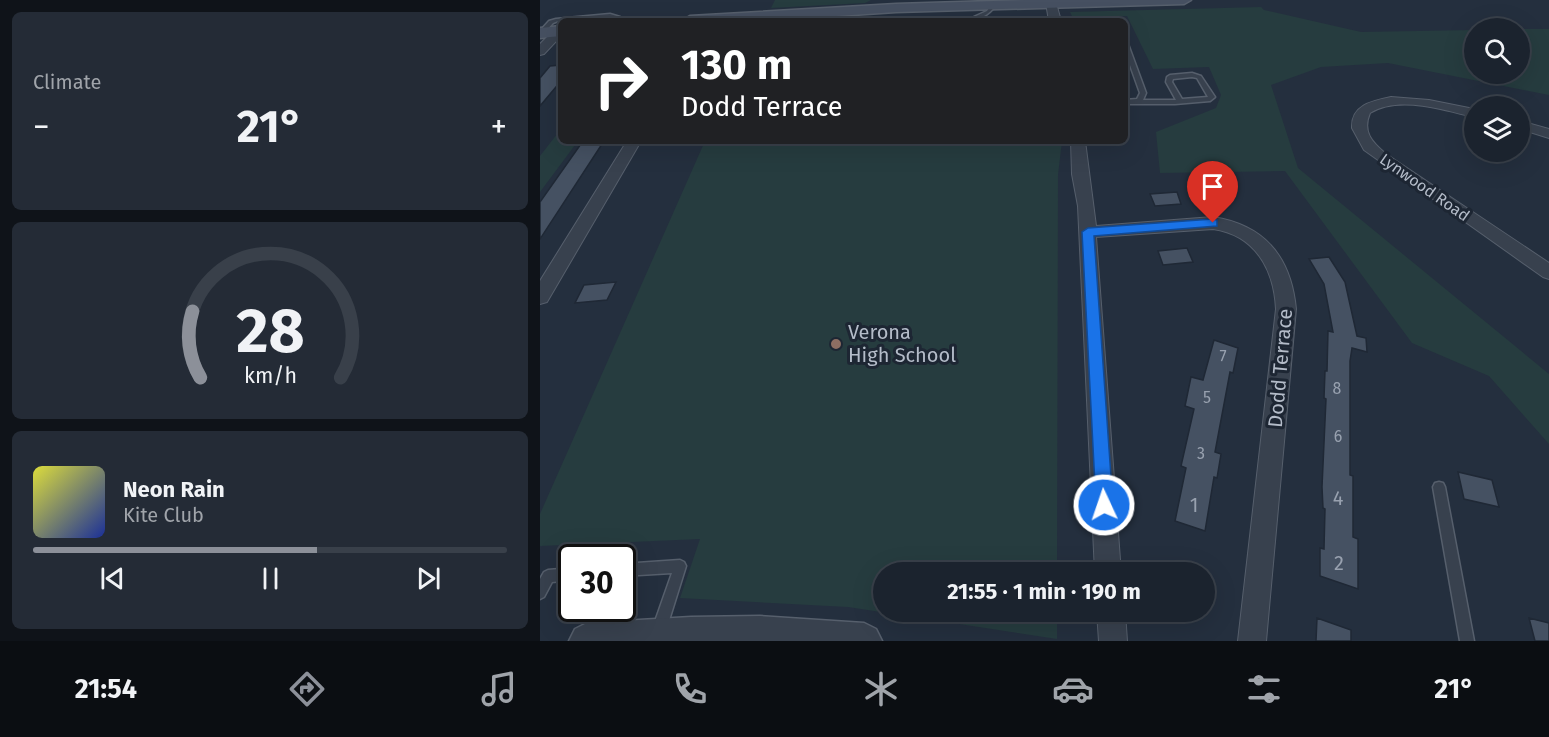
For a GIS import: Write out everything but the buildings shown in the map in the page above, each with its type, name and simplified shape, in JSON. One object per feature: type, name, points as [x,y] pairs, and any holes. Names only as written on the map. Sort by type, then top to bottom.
[{"type":"main road","points":[[736,18],[994,5],[1184,0]]},
{"type":"main road","points":[[541,33],[558,31]]},
{"type":"street","points":[[1051,3],[1054,18]]},
{"type":"street","points":[[540,51],[558,33]]},
{"type":"street","name":"Lynwood Road","points":[[1464,111],[1429,103],[1389,102],[1365,111],[1359,118],[1359,128],[1367,145],[1381,158],[1549,272]]},
{"type":"street","points":[[1530,128],[1549,134]]},
{"type":"street","points":[[540,297],[632,144]]},
{"type":"street","points":[[1078,144],[1088,232],[1107,562]]},
{"type":"street","name":"Dodd Terrace","points":[[1088,232],[1213,223],[1227,224],[1242,229],[1256,238],[1281,277],[1286,292],[1286,309],[1252,641]]},
{"type":"street","points":[[1112,622],[1113,641]]},
{"type":"street","points":[[587,641],[743,633],[832,637],[864,641]]},
{"type":"lane","points":[[976,18],[989,12],[994,5]]},
{"type":"lane","points":[[809,13],[826,18]]},
{"type":"lane","points":[[584,18],[610,16],[618,18]]},
{"type":"lane","points":[[541,33],[551,22],[558,20]]},
{"type":"lane","points":[[1128,52],[1143,90],[1139,101]]},
{"type":"lane","points":[[1128,102],[1180,101],[1212,97],[1199,77],[1192,75],[1170,77],[1169,82],[1180,101]]},
{"type":"lane","points":[[1439,487],[1467,641]]},
{"type":"lane","points":[[636,569],[680,566],[657,636]]},
{"type":"lane","points":[[540,593],[548,576],[558,575]]},
{"type":"green space","points":[[775,0],[871,0],[865,3],[771,8]]},
{"type":"green space","points":[[1261,7],[1264,10],[1361,32],[1464,30],[1464,78],[1388,63],[1321,67],[1271,85],[1298,168],[1549,374],[1549,444],[1489,376],[1412,343],[1285,171],[1160,173],[1156,132],[1216,108],[1221,95],[1209,67],[1153,69],[1127,16],[1073,18],[1070,12]]},
{"type":"green space","points":[[1530,29],[1549,29],[1549,95],[1494,84],[1530,84]]},
{"type":"green space","points":[[558,133],[558,144],[576,144],[540,192],[540,156]]},
{"type":"green space","name":"Verona High School","points":[[704,144],[1062,144],[1058,175],[1057,562],[873,562],[873,611],[848,607],[680,598],[700,539],[540,546],[540,514]]},
{"type":"green space","name":"Verona High School","points":[[946,622],[1057,622],[1057,639]]},
{"type":"place","name":"Verona High School","points":[[836,344]]},
{"type":"route","points":[[1104,505],[1088,232],[1213,223]]}]
